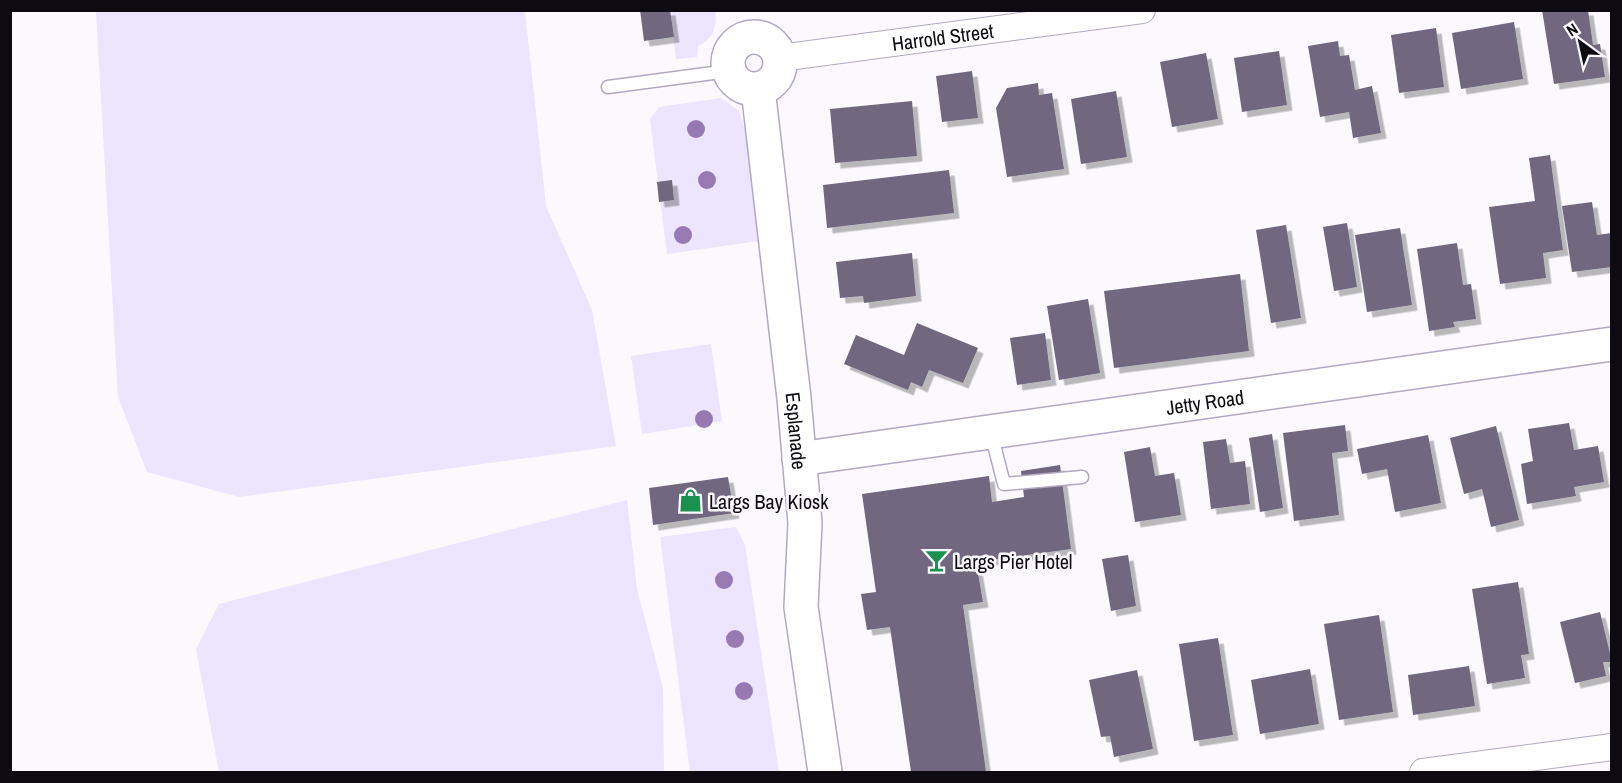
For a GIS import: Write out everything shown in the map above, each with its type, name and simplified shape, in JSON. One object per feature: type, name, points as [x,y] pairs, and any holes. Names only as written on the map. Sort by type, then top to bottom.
[{"type":"street","name":"Harrold Street","points":[[780,58],[1142,10]]},
{"type":"street","points":[[750,24],[771,43],[780,58],[778,74],[774,81],[758,89],[741,87],[731,78],[728,71],[727,62],[734,46],[750,24]]},
{"type":"street","name":"Esplanade","points":[[758,89],[794,399],[805,523],[801,607],[825,772]]},
{"type":"street","name":"Jetty Road","points":[[799,459],[1611,344]]},
{"type":"street","points":[[1423,772],[1611,747]]},
{"type":"lane","points":[[608,87],[728,71]]},
{"type":"lane","points":[[991,432],[1004,484],[1082,477]]},
{"type":"shaded area","points":[[96,11],[525,11],[546,206],[592,310],[616,446],[239,497],[147,472],[118,397]]},
{"type":"shaded area","points":[[670,11],[715,11],[716,22],[713,32],[698,46],[697,57],[676,59]]},
{"type":"shaded area","points":[[721,98],[739,111],[747,135],[759,241],[667,254],[650,119],[659,107]]},
{"type":"shaded area","points":[[711,344],[722,421],[642,434],[631,356]]},
{"type":"shaded area","points":[[627,500],[637,589],[663,688],[664,772],[219,772],[196,649],[219,604]]},
{"type":"shaded area","points":[[736,527],[745,545],[779,772],[690,772],[660,537]]},
{"type":"building","points":[[640,10],[670,10],[674,37],[644,41]]},
{"type":"building","points":[[1542,10],[1588,10],[1593,45],[1600,44],[1605,77],[1554,84]]},
{"type":"building","points":[[1514,22],[1523,79],[1461,89],[1452,33]]},
{"type":"building","points":[[1436,28],[1444,87],[1399,93],[1391,35]]},
{"type":"building","points":[[1338,41],[1340,56],[1349,55],[1355,90],[1372,86],[1381,133],[1353,138],[1349,112],[1320,117],[1308,46]]},
{"type":"building","points":[[1279,51],[1287,105],[1242,112],[1234,58]]},
{"type":"building","points":[[1206,53],[1218,119],[1172,127],[1160,62]]},
{"type":"building","points":[[972,71],[978,118],[942,122],[936,76]]},
{"type":"building","points":[[1038,83],[1039,95],[1052,93],[1064,169],[1007,177],[996,108],[1007,88]]},
{"type":"building","points":[[1116,91],[1127,157],[1081,164],[1071,99]]},
{"type":"building","points":[[912,101],[917,156],[835,163],[830,109]]},
{"type":"building","points":[[1550,155],[1563,250],[1543,253],[1546,278],[1500,284],[1489,207],[1535,201],[1529,158]]},
{"type":"building","points":[[949,170],[954,213],[827,228],[823,185]]},
{"type":"building","points":[[672,180],[674,200],[659,202],[657,182]]},
{"type":"building","points":[[1592,202],[1597,235],[1612,233],[1612,267],[1572,272],[1562,206]]},
{"type":"building","points":[[1347,223],[1357,287],[1334,291],[1323,227]]},
{"type":"building","points":[[1286,225],[1301,318],[1271,323],[1256,230]]},
{"type":"building","points":[[1400,228],[1412,305],[1367,312],[1355,235]]},
{"type":"building","points":[[1457,243],[1463,285],[1471,284],[1476,319],[1453,322],[1455,327],[1429,331],[1417,249]]},
{"type":"building","points":[[912,253],[916,296],[864,303],[863,296],[840,298],[836,262]]},
{"type":"building","points":[[1240,274],[1249,351],[1114,368],[1104,291]]},
{"type":"building","points":[[1088,299],[1100,373],[1059,380],[1047,306]]},
{"type":"building","points":[[917,323],[978,348],[963,383],[929,370],[922,387],[911,382],[908,390],[844,364],[856,335],[904,355]]},
{"type":"building","points":[[1045,333],[1051,380],[1017,385],[1010,338]]},
{"type":"building","points":[[1569,423],[1574,450],[1598,446],[1604,482],[1574,487],[1576,496],[1527,504],[1521,464],[1533,461],[1528,429]]},
{"type":"building","points":[[1345,425],[1348,451],[1332,453],[1339,515],[1294,521],[1283,433]]},
{"type":"building","points":[[1496,426],[1519,520],[1491,527],[1482,489],[1464,494],[1450,438]]},
{"type":"building","points":[[1272,434],[1283,508],[1260,512],[1249,438]]},
{"type":"building","points":[[1428,435],[1441,503],[1395,512],[1387,469],[1362,474],[1357,449]]},
{"type":"building","points":[[1226,439],[1230,463],[1245,461],[1250,504],[1211,509],[1203,442]]},
{"type":"building","points":[[1150,447],[1155,476],[1174,473],[1181,515],[1135,522],[1124,452]]},
{"type":"building","points":[[1060,465],[1071,549],[976,562],[983,602],[963,605],[986,772],[911,772],[890,627],[867,630],[861,594],[876,592],[862,494],[989,476],[992,502],[1024,497],[1021,471]]},
{"type":"building","name":"Largs Bay Kiosk","points":[[728,477],[734,513],[653,525],[649,488]]},
{"type":"building","points":[[1128,555],[1136,606],[1111,611],[1102,559]]},
{"type":"building","points":[[1518,582],[1529,654],[1521,655],[1525,678],[1487,684],[1472,589]]},
{"type":"building","points":[[1600,612],[1612,662],[1603,662],[1606,676],[1575,683],[1560,622]]},
{"type":"building","points":[[1379,615],[1393,712],[1339,720],[1324,624]]},
{"type":"building","points":[[1218,638],[1233,735],[1194,741],[1179,644]]},
{"type":"building","points":[[1469,666],[1475,706],[1413,715],[1408,675]]},
{"type":"building","points":[[1310,669],[1319,724],[1260,734],[1251,680]]},
{"type":"building","points":[[1137,670],[1153,749],[1114,757],[1110,736],[1101,737],[1089,680]]},
{"type":"place","name":"Largs Bay Kiosk","points":[[691,501]]},
{"type":"place","name":"Largs Pier Hotel","points":[[936,561]]}]
